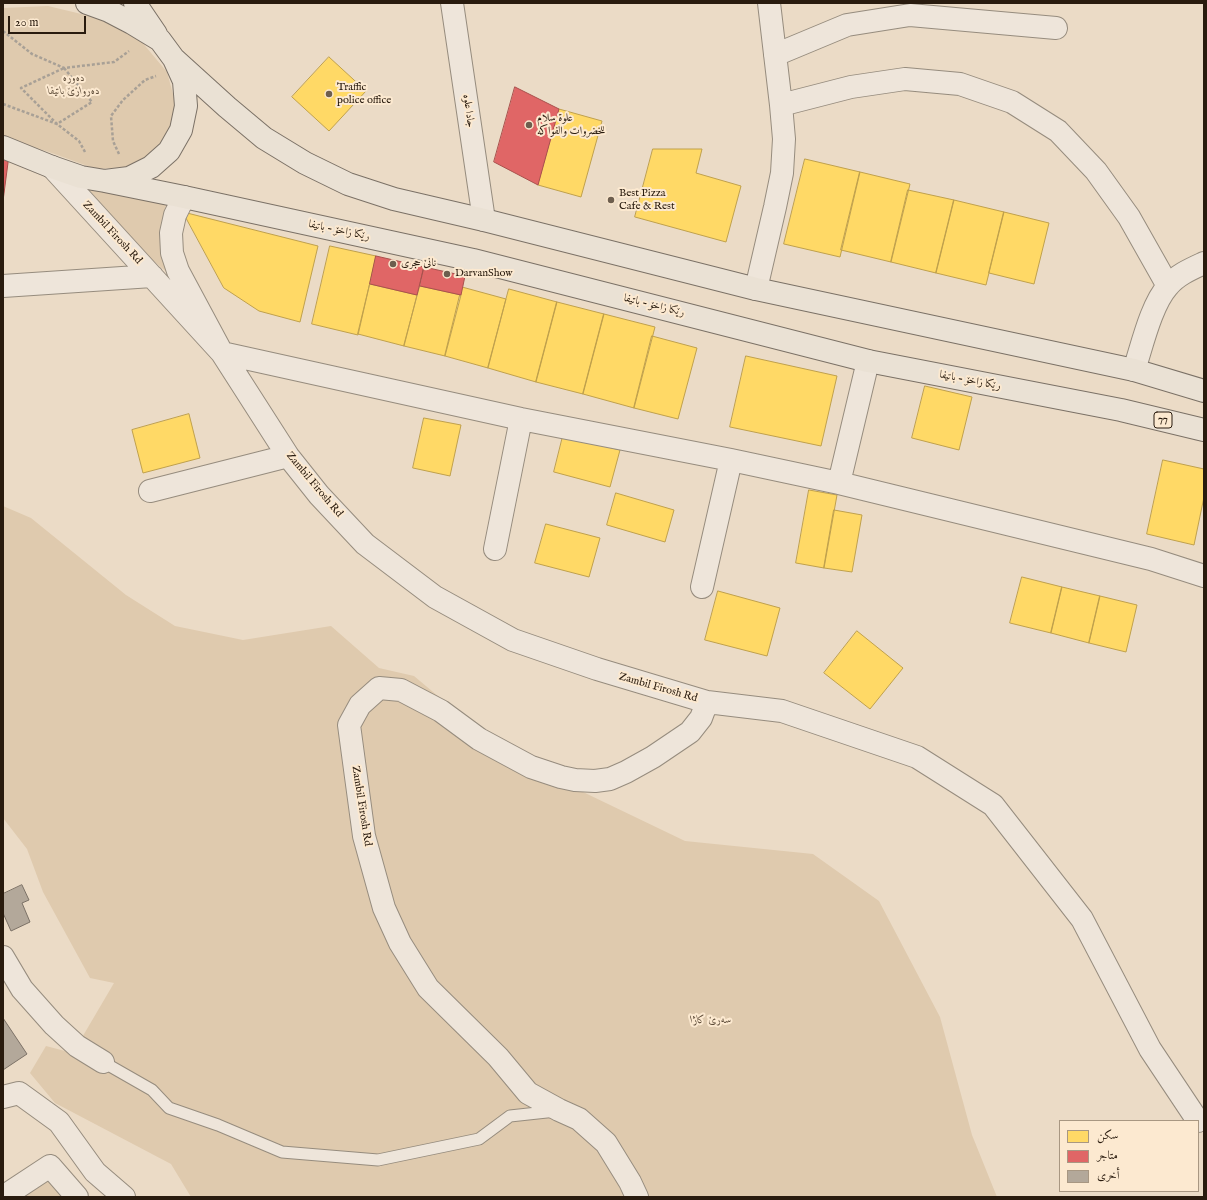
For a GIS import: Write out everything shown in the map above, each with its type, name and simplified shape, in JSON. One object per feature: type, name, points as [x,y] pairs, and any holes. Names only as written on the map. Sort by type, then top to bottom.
[{"type":"highway","points":[[87,3],[115,14],[160,40]]},
{"type":"highway","points":[[135,3],[174,59],[227,107],[264,138],[305,164],[348,184],[394,199],[484,220],[756,289],[1134,370],[1204,391]]},
{"type":"highway","points":[[105,182],[129,178],[151,168],[169,151],[181,130],[186,106],[184,81],[174,59]]},
{"type":"highway","name":"رێکا زاخۆ - باتیفا","points":[[3,147],[81,177],[184,197],[473,260],[868,361],[1121,410],[1204,430]]},
{"type":"street","name":"جادا علوه","points":[[452,3],[484,220]]},
{"type":"street","points":[[756,289],[782,173],[784,139],[776,55],[769,3]]},
{"type":"street","points":[[776,55],[847,25],[910,15],[1056,28]]},
{"type":"street","points":[[781,105],[851,87],[905,79],[960,84],[1012,102],[1058,131],[1096,171],[1128,217],[1168,286]]},
{"type":"street","name":"Zambil Firosh Rd","points":[[52,167],[222,353],[288,456],[319,495],[365,544],[435,597],[513,640],[597,670],[707,702],[701,718],[690,732],[653,757],[626,772],[610,779],[595,781],[575,780],[561,777],[531,767],[478,740],[441,711],[401,690],[379,688],[360,705],[349,725],[364,836],[384,908],[400,943],[428,988],[498,1057],[528,1092],[559,1110],[579,1119],[606,1143],[630,1182],[637,1197]]},
{"type":"street","points":[[184,197],[175,215],[171,233],[172,253],[178,271],[222,353],[520,420],[839,482],[1151,559],[1204,576]]},
{"type":"street","points":[[1134,370],[1159,299],[1168,286],[1179,276],[1204,263]]},
{"type":"street","points":[[3,286],[152,276]]},
{"type":"street","points":[[839,482],[868,361]]},
{"type":"street","points":[[495,549],[520,420]]},
{"type":"street","points":[[150,491],[288,456]]},
{"type":"street","points":[[702,587],[731,460]]},
{"type":"street","points":[[707,702],[782,711],[917,757],[993,805],[1082,919],[1150,1049],[1197,1120]]},
{"type":"street","points":[[3,957],[22,989],[54,1025],[77,1046],[103,1062]]},
{"type":"street","points":[[3,1097],[19,1093],[59,1122],[95,1172],[124,1197]]},
{"type":"street","points":[[6,1196],[50,1166],[77,1197]]},
{"type":"lane","points":[[103,1062],[152,1090],[169,1108],[218,1125],[282,1152],[378,1160],[479,1139],[510,1116],[559,1110]]},
{"type":"path","points":[[3,31],[32,54],[64,68],[92,102],[57,124]]},
{"type":"path","points":[[86,153],[79,141],[57,124],[21,88],[64,68],[114,62],[130,50]]},
{"type":"path","points":[[119,154],[113,141],[111,116],[123,100],[145,80],[159,75]]},
{"type":"path","points":[[3,104],[57,124]]},
{"type":"green space","name":"ده‌وره‌ ده‌روازێ باتيفا","points":[[48,6],[98,18],[141,41],[167,72],[176,105],[170,136],[151,157],[125,167],[96,169],[49,152],[3,138],[3,8]]},
{"type":"green space","points":[[86,188],[166,204],[160,248],[169,274],[143,252]]},
{"type":"green space","name":"سەرێ کاژا","points":[[3,506],[31,518],[126,595],[175,626],[243,640],[331,626],[379,668],[414,676],[445,702],[531,767],[685,841],[813,854],[879,901],[940,1017],[972,1135],[997,1197],[191,1197],[171,1164],[55,1103],[30,1073],[46,1046],[80,1055],[77,1046],[114,983],[90,978],[43,892],[27,849],[3,818]]},
{"type":"green space","points":[[48,1177],[67,1197],[17,1197]]},
{"type":"building: سكن","name":"Traffic police office","points":[[329,57],[366,91],[329,131],[292,97]]},
{"type":"building: سكن","points":[[559,109],[602,121],[581,197],[538,185]]},
{"type":"building: سكن","points":[[653,149],[702,149],[696,173],[741,186],[726,242],[635,217]]},
{"type":"building: سكن","points":[[805,159],[860,172],[840,257],[784,244]]},
{"type":"building: سكن","points":[[860,172],[910,184],[891,262],[841,250]]},
{"type":"building: سكن","points":[[908,190],[954,200],[936,273],[891,262]]},
{"type":"building: سكن","points":[[954,200],[1004,212],[986,285],[936,273]]},
{"type":"building: سكن","points":[[183,212],[318,246],[300,322],[259,311],[224,288]]},
{"type":"building: سكن","points":[[1004,212],[1049,223],[1034,284],[989,273]]},
{"type":"building: سكن","points":[[330,246],[376,256],[358,335],[312,324]]},
{"type":"building: سكن","points":[[370,284],[417,295],[404,346],[358,334]]},
{"type":"building: سكن","points":[[420,286],[461,295],[445,356],[404,346]]},
{"type":"building: سكن","points":[[462,287],[506,299],[488,368],[445,356]]},
{"type":"building: سكن","points":[[509,289],[557,302],[536,382],[488,368]]},
{"type":"building: سكن","points":[[557,302],[604,314],[583,394],[536,382]]},
{"type":"building: سكن","points":[[604,314],[655,327],[634,408],[583,394]]},
{"type":"building: سكن","points":[[652,336],[697,348],[678,419],[634,408]]},
{"type":"building: سكن","points":[[746,356],[837,376],[821,446],[730,427]]},
{"type":"building: سكن","points":[[925,386],[972,397],[959,450],[912,438]]},
{"type":"building: سكن","points":[[189,414],[200,458],[143,473],[132,430]]},
{"type":"building: سكن","points":[[424,418],[461,425],[450,476],[413,468]]},
{"type":"building: سكن","points":[[563,436],[620,450],[610,487],[554,472]]},
{"type":"building: سكن","points":[[1163,460],[1204,469],[1204,497],[1194,545],[1147,534]]},
{"type":"building: سكن","points":[[809,490],[837,495],[824,568],[796,563]]},
{"type":"building: سكن","points":[[616,493],[674,510],[665,542],[607,525]]},
{"type":"building: سكن","points":[[834,510],[862,515],[852,572],[824,568]]},
{"type":"building: سكن","points":[[546,524],[600,538],[589,577],[535,563]]},
{"type":"building: سكن","points":[[1022,577],[1062,587],[1051,633],[1010,623]]},
{"type":"building: سكن","points":[[1062,587],[1100,596],[1089,643],[1051,633]]},
{"type":"building: سكن","points":[[718,591],[780,608],[767,656],[705,640]]},
{"type":"building: سكن","points":[[1100,596],[1137,605],[1126,652],[1089,643]]},
{"type":"building: سكن","points":[[857,631],[903,668],[870,709],[824,673]]},
{"type":"building: متاجر","points":[[515,87],[559,109],[538,185],[494,162]]},
{"type":"building: متاجر","points":[[3,154],[9,155],[3,201]]},
{"type":"building: متاجر","points":[[376,256],[424,267],[417,295],[370,284]]},
{"type":"building: متاجر","points":[[424,267],[465,276],[461,295],[420,286]]},
{"type":"building: أخرى","points":[[22,885],[29,900],[22,903],[30,922],[11,931],[3,913],[3,894]]},
{"type":"building: أخرى","points":[[3,1018],[27,1054],[3,1070]]},
{"type":"place","name":"Traffic police office","points":[[329,94]]},
{"type":"place","name":"علوة سلام للخضروات والفواكه","points":[[529,125]]},
{"type":"place","name":"Best Pizza Cafe & Rest","points":[[611,200]]},
{"type":"place","name":"نانێ حجری","points":[[393,264]]},
{"type":"place","name":"DarvanShow","points":[[447,274]]}]
